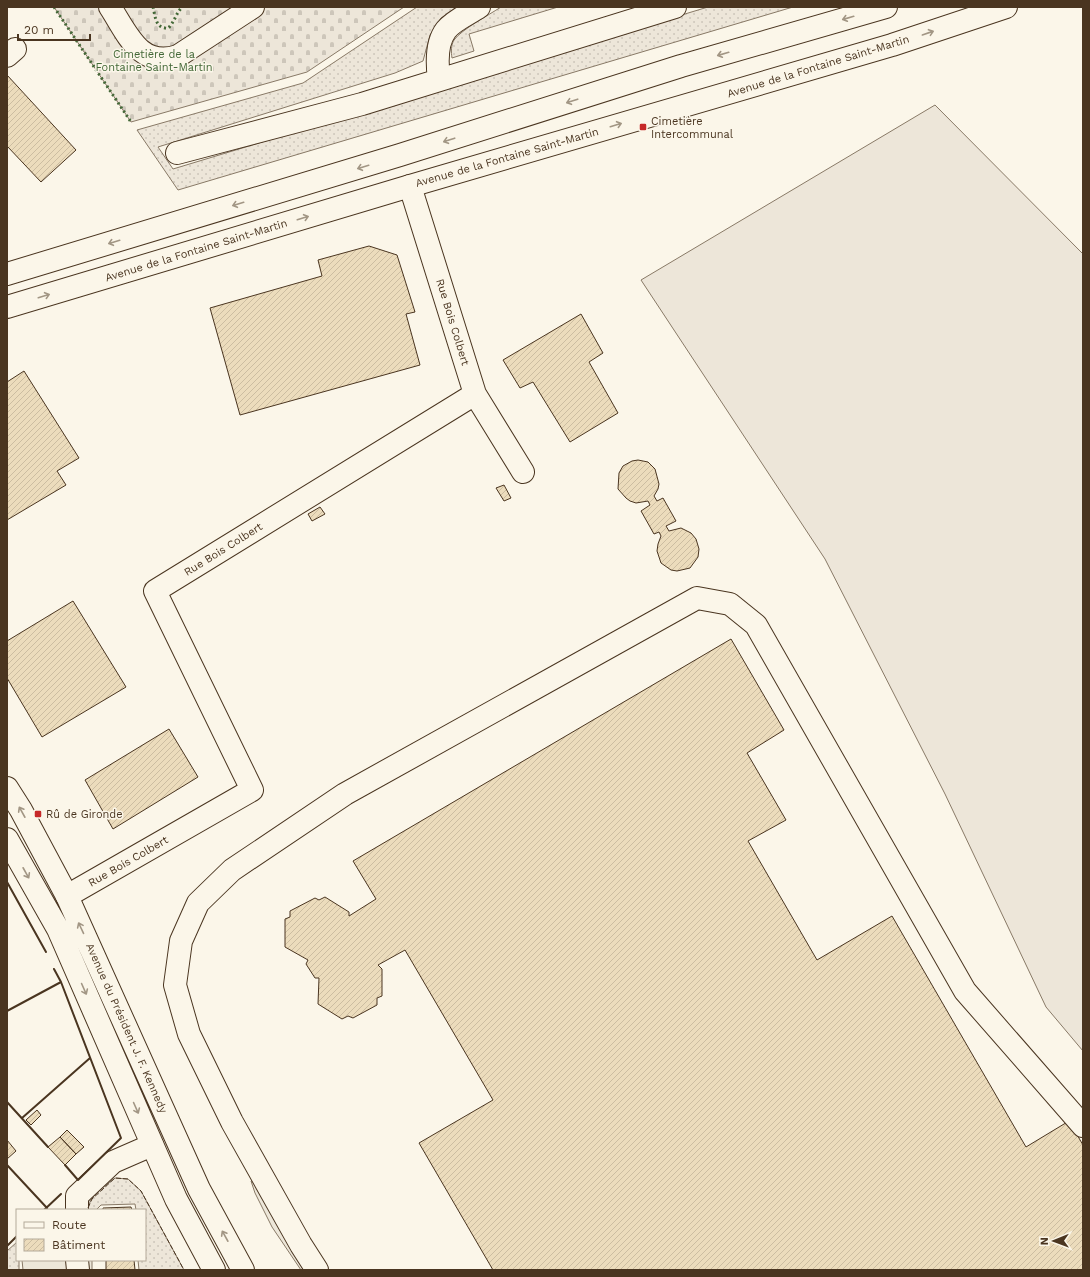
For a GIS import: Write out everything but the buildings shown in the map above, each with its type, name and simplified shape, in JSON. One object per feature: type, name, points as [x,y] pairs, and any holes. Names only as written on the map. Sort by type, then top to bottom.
[{"type":"main road","points":[[110,7],[136,48],[144,54],[161,60],[178,56],[253,7]]},
{"type":"main road","points":[[439,79],[437,67],[438,54],[446,31],[453,24],[479,7]]},
{"type":"main road","points":[[177,153],[362,104],[675,7]]},
{"type":"main road","points":[[7,274],[400,155],[680,66],[886,7]]},
{"type":"main road","name":"Avenue de la Fontaine Saint-Martin","points":[[7,307],[537,148],[892,45],[1006,7]]},
{"type":"main road","points":[[527,115],[537,148]]},
{"type":"main road","name":"Rue Bois Colbert","points":[[66,896],[252,790],[155,591],[475,394],[400,155]]},
{"type":"main road","points":[[475,394],[523,472]]},
{"type":"main road","points":[[317,1270],[301,1245],[232,1122],[189,1034],[175,985],[181,941],[198,902],[232,870],[345,794],[697,598],[730,604],[756,625],[965,991],[1083,1126]]},
{"type":"main road","name":"Avenue du Président J. F. Kennedy","points":[[7,788],[66,896],[199,1190],[244,1270]]},
{"type":"main road","points":[[9,850],[58,929],[176,1199],[214,1270]]},
{"type":"main road","points":[[77,1209],[77,1196],[113,1162],[152,1145]]},
{"type":"green space","name":"Cimetière de la Fontaine Saint-Martin","points":[[54,7],[404,7],[307,72],[131,122]]},
{"type":"green space","points":[[417,7],[458,7],[441,18],[430,35],[423,61],[395,73],[158,147],[173,169],[708,7],[793,7],[178,190],[137,130],[303,83]]},
{"type":"green space","points":[[501,7],[558,7],[469,34],[474,51],[452,58],[451,51],[454,40],[469,27]]},
{"type":"green space","points":[[935,105],[1083,254],[1083,1051],[1046,1007],[945,794],[825,559],[641,280]]},
{"type":"green space","points":[[115,1178],[128,1179],[141,1191],[184,1270],[139,1270],[138,1261],[146,1261],[146,1209],[136,1209],[135,1204],[101,1205],[97,1209],[88,1209],[91,1200],[102,1188]]},
{"type":"green space","points":[[16,1243],[16,1261],[19,1261],[19,1270],[7,1270],[7,1251]]},
{"type":"shaded area","points":[[267,1179],[313,1270],[301,1270],[272,1227],[255,1193],[251,1181]]},
{"type":"shaded area","points":[[22,1261],[92,1261],[92,1270],[23,1270]]},
{"type":"hedge","points":[[54,7],[131,122]]},
{"type":"hedge","points":[[153,7],[157,23],[166,28],[170,27],[182,7]]},
{"type":"fence","points":[[88,1208],[92,1199],[115,1178],[128,1179],[141,1191],[184,1270]]},
{"type":"wall","points":[[7,882],[46,952]]},
{"type":"wall","points":[[54,969],[61,982],[121,1138],[78,1180],[65,1165]]},
{"type":"wall","points":[[7,1011],[61,982]]},
{"type":"wall","points":[[22,1118],[90,1058]]},
{"type":"wall","points":[[7,1102],[48,1147]]},
{"type":"wall","points":[[7,1165],[47,1208]]},
{"type":"wall","points":[[45,1209],[61,1194]]},
{"type":"wall","points":[[7,1246],[16,1237]]},
{"type":"place","name":"Cimetière Intercommunal","points":[[643,127]]},
{"type":"place","name":"Rû de Gironde","points":[[38,814]]}]
